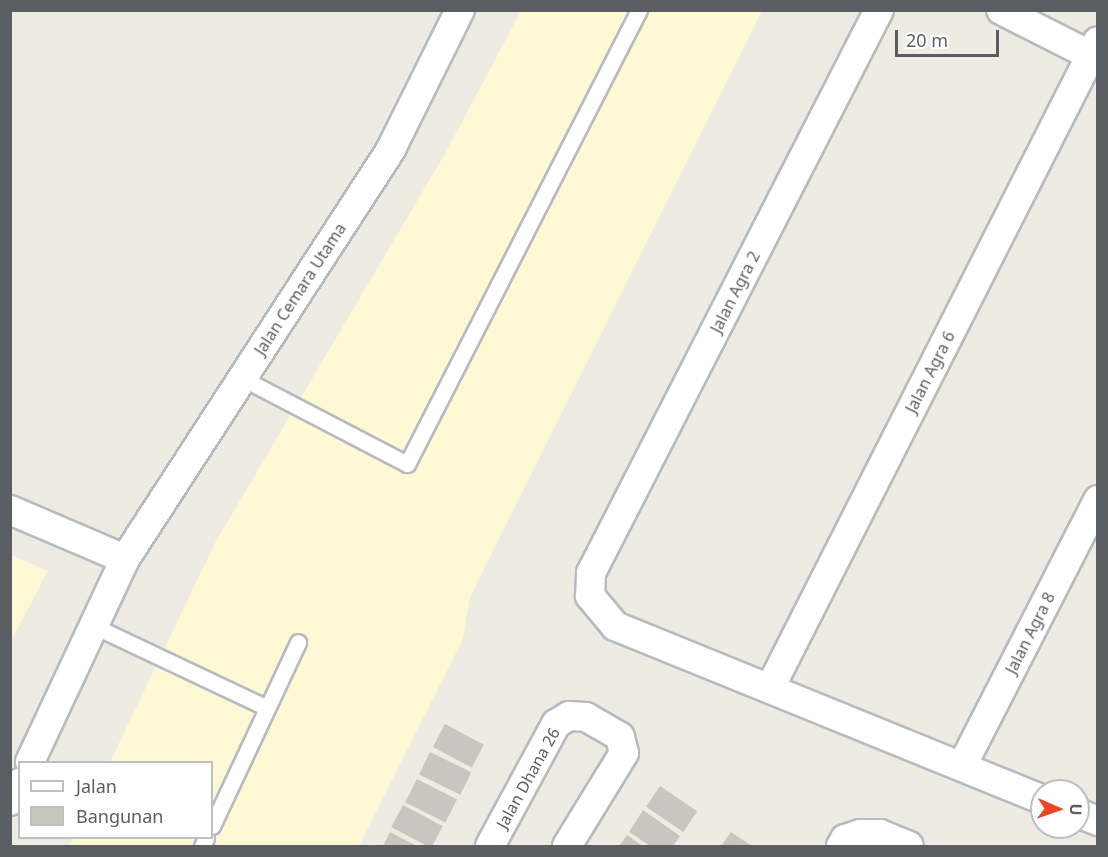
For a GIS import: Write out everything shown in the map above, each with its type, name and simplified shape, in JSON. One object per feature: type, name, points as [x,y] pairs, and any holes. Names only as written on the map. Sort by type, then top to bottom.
[{"type":"street","name":"Jalan Cemara Utama","points":[[30,761],[96,627],[125,559],[391,149],[460,10]]},
{"type":"street","name":"Jalan Agra 2","points":[[770,688],[615,626],[590,597],[591,573],[879,10]]},
{"type":"street","points":[[1000,10],[1095,52]]},
{"type":"street","name":"Jalan Agra 6","points":[[770,688],[1095,52]]},
{"type":"street","name":"Jalan Agra 8","points":[[962,766],[1098,500]]},
{"type":"street","points":[[10,510],[125,559]]},
{"type":"street","points":[[770,688],[1030,794]]},
{"type":"street","name":"Jalan Dhana 26","points":[[490,846],[556,724],[569,716],[586,717],[620,737],[624,753],[567,846]]},
{"type":"street","points":[[10,801],[18,787]]},
{"type":"street","points":[[843,843],[860,834],[880,834],[909,846]]},
{"type":"lane","points":[[242,378],[407,464],[639,10]]},
{"type":"lane","points":[[96,627],[267,708]]},
{"type":"lane","points":[[213,824],[298,642]]},
{"type":"shaded area","points":[[521,11],[762,11],[470,597],[463,639],[359,846],[70,846],[74,839],[213,839],[213,761],[110,761],[215,543],[446,152]]},
{"type":"shaded area","points":[[11,555],[48,571],[11,641]]},
{"type":"building","points":[[445,724],[484,745],[472,768],[433,747]]},
{"type":"building","points":[[430,752],[471,772],[460,795],[419,774]]},
{"type":"building","points":[[417,779],[457,799],[445,823],[405,802]]},
{"type":"building","points":[[660,786],[697,811],[683,832],[646,807]]},
{"type":"building","points":[[403,805],[443,826],[432,846],[427,846],[391,827]]},
{"type":"building","points":[[643,810],[680,836],[673,846],[650,846],[629,832]]},
{"type":"building","points":[[390,832],[417,846],[383,846]]},
{"type":"building","points":[[731,832],[752,846],[721,846]]},
{"type":"building","points":[[627,835],[643,846],[619,846]]}]
